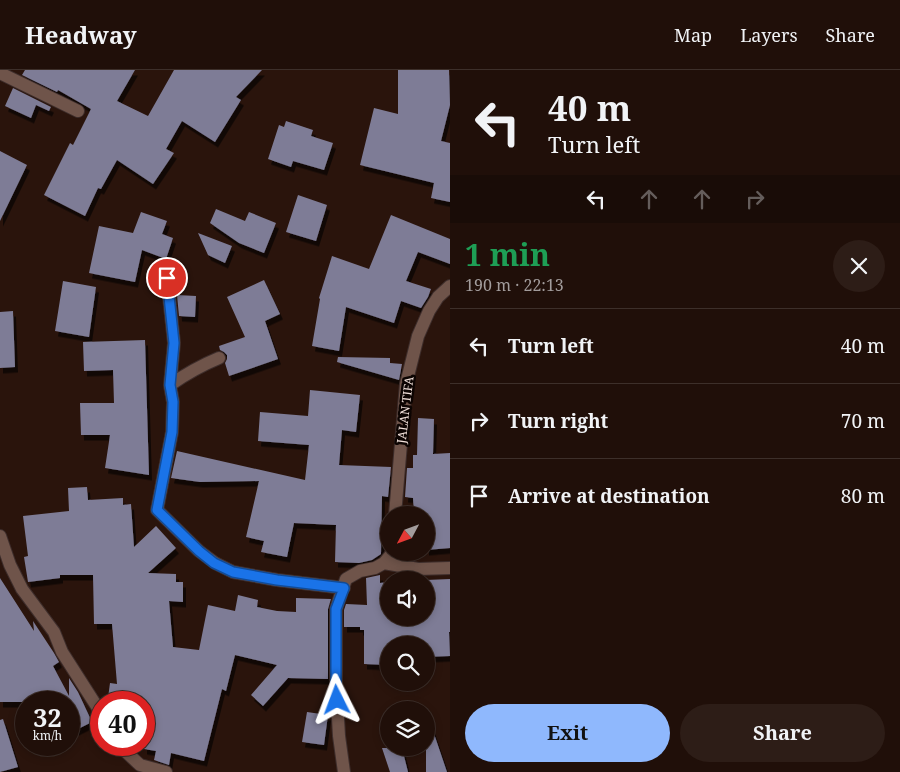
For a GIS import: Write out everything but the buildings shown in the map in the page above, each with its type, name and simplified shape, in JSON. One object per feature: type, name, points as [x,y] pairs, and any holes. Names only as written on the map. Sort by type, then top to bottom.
[{"type":"street","points":[[2,74],[78,111]]},
{"type":"street","points":[[167,278],[174,343],[170,385],[173,402],[172,432],[157,510],[199,551],[214,563],[233,572],[277,580],[344,588]]},
{"type":"street","name":"JALAN TIFA","points":[[396,506],[406,384],[413,355],[418,336],[429,311],[438,297],[450,286]]},
{"type":"street","points":[[170,385],[181,377],[219,358]]},
{"type":"street","points":[[0,536],[10,565],[22,589],[54,632],[62,652],[90,696]]},
{"type":"street","points":[[344,772],[339,736],[336,683],[336,609],[346,579],[360,571],[375,568],[384,563],[418,569],[450,568]]},
{"type":"street","points":[[130,756],[140,765],[166,772]]},
{"type":"route","points":[[167,278],[174,343],[170,385],[173,402],[172,432],[157,510],[199,551],[214,563],[233,572],[277,580],[344,588],[336,609],[337,700]]}]
